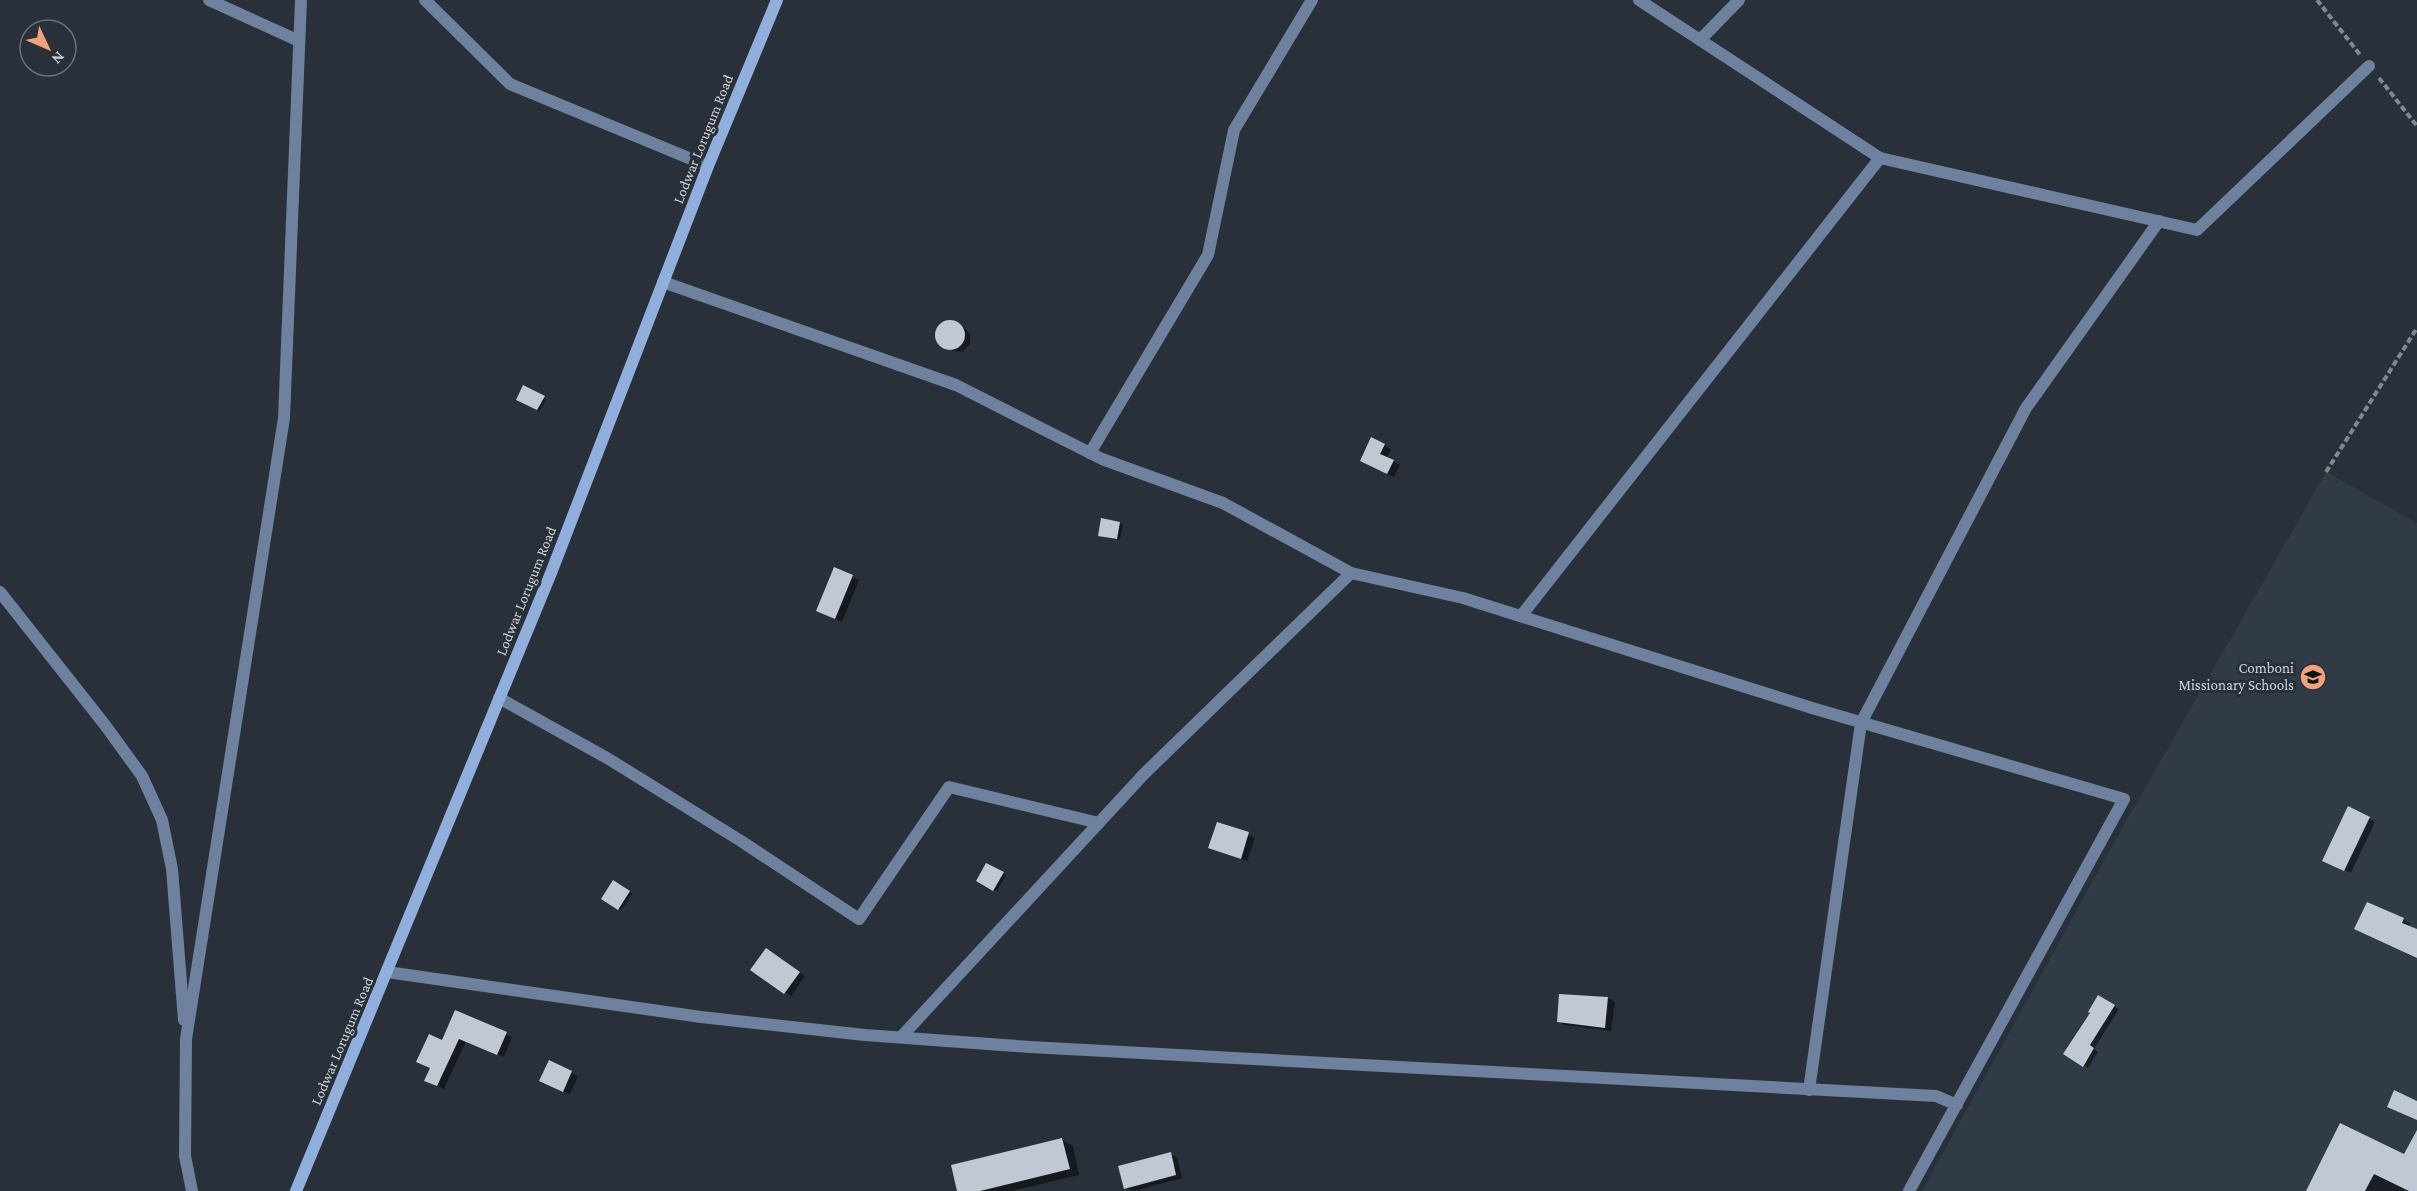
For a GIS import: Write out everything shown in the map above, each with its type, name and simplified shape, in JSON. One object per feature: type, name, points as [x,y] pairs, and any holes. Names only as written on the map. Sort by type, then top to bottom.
[{"type":"main road","name":"Lodwar Lorugum Road","points":[[296,1191],[551,573],[708,166],[777,0]]},
{"type":"street","points":[[209,0],[299,41]]},
{"type":"street","points":[[186,1039],[284,418],[301,0]]},
{"type":"street","points":[[425,0],[510,84],[708,166]]},
{"type":"street","points":[[1090,453],[1208,255],[1234,130],[1312,0]]},
{"type":"street","points":[[1639,0],[1880,158],[2198,230],[2369,66]]},
{"type":"street","points":[[1700,40],[1738,0]]},
{"type":"street","points":[[1521,616],[1880,158]]},
{"type":"street","points":[[1809,1090],[1861,723],[2025,408],[2159,221]]},
{"type":"street","points":[[663,282],[957,385],[1090,453],[1223,503],[1351,573],[1463,598],[1861,723],[2124,799],[1909,1191]]},
{"type":"street","points":[[901,1037],[1144,774],[1351,573]]},
{"type":"street","points":[[0,592],[105,725],[142,776],[162,820],[172,869],[186,1039],[185,1156],[192,1191]]},
{"type":"street","points":[[500,698],[616,764],[741,841],[859,919],[949,787],[1099,823]]},
{"type":"street","points":[[387,972],[701,1017],[901,1037],[1063,1049],[1936,1096],[1957,1105]]},
{"type":"path","points":[[2326,472],[2417,328]]},
{"type":"shaded area","name":"Comboni Missionary Schools","points":[[2326,472],[2417,523],[2417,1191],[1922,1191],[2120,832]]},
{"type":"building","points":[[950,320],[956,321],[964,329],[964,341],[956,349],[950,350],[944,349],[936,341],[935,335],[936,329],[944,321]]},
{"type":"building","points":[[523,385],[545,396],[537,410],[516,400]]},
{"type":"building","points":[[1371,437],[1385,444],[1380,454],[1394,460],[1387,474],[1360,461]]},
{"type":"building","points":[[1101,518],[1120,522],[1117,539],[1098,536]]},
{"type":"building","points":[[834,567],[853,575],[835,619],[816,611]]},
{"type":"building","points":[[2348,806],[2370,817],[2344,871],[2322,861]]},
{"type":"building","points":[[1217,822],[1249,832],[1241,859],[1208,848]]},
{"type":"building","points":[[986,863],[1004,872],[993,891],[976,881]]},
{"type":"building","points":[[613,880],[630,891],[618,910],[601,899]]},
{"type":"building","points":[[2367,902],[2404,918],[2402,923],[2417,929],[2417,958],[2354,929]]},
{"type":"building","points":[[766,948],[800,972],[784,994],[750,970]]},
{"type":"building","points":[[1559,994],[1608,997],[1605,1028],[1557,1022]]},
{"type":"building","points":[[2098,995],[2115,1005],[2090,1045],[2094,1048],[2083,1067],[2063,1054],[2090,1013],[2088,1012]]},
{"type":"building","points":[[455,1010],[507,1032],[497,1055],[459,1039],[437,1086],[424,1081],[430,1068],[416,1062],[429,1034],[442,1040]]},
{"type":"building","points":[[549,1060],[572,1071],[563,1092],[539,1081]]},
{"type":"building","points":[[2394,1090],[2417,1101],[2417,1120],[2387,1107]]},
{"type":"building","points":[[2340,1123],[2404,1154],[2417,1130],[2417,1191],[2409,1191],[2374,1174],[2365,1191],[2306,1191]]},
{"type":"building","points":[[1062,1138],[1070,1169],[980,1191],[957,1191],[951,1165]]},
{"type":"building","points":[[1171,1152],[1176,1175],[1124,1189],[1118,1166]]},
{"type":"place","name":"Comboni Missionary Schools","points":[[2313,677]]}]
